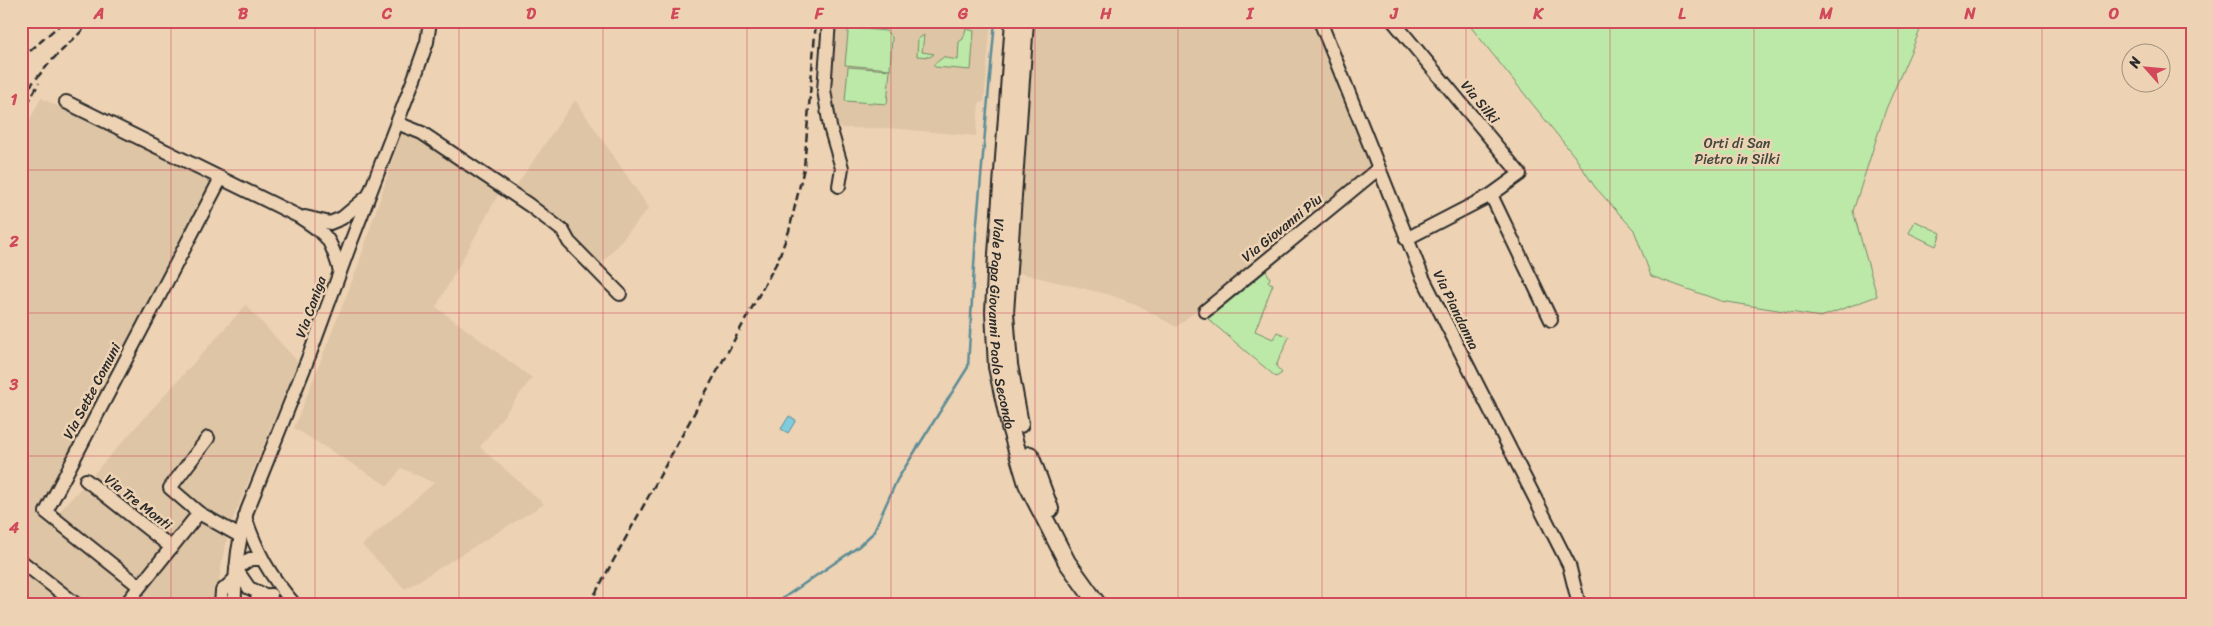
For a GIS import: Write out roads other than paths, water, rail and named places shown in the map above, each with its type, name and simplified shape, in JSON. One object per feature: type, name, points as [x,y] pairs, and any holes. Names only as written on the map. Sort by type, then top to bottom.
[{"type":"main road","name":"Viale Papa Giovanni Paolo Secondo","points":[[1014,21],[996,254],[994,312],[997,367],[1010,427],[1027,484],[1067,562],[1098,605]]},
{"type":"main road","name":"Viale Papa Giovanni Paolo Secondo","points":[[1026,21],[1005,313],[1009,365],[1021,425],[1039,481],[1054,518],[1082,568],[1108,605]]},
{"type":"street","name":"Via Caniga","points":[[235,605],[240,536],[245,517],[311,351],[352,238],[397,123],[427,42],[430,21]]},
{"type":"street","points":[[829,21],[824,90],[830,127],[842,168],[839,186]]},
{"type":"street","name":"Via Silki","points":[[1393,21],[1520,174],[1491,195],[1406,239]]},
{"type":"street","name":"Via Piandanna","points":[[1324,23],[1378,169],[1422,278],[1569,565],[1579,605]]},
{"type":"street","points":[[66,102],[298,216],[326,235],[330,240],[340,271]]},
{"type":"street","points":[[397,123],[422,133],[550,221],[563,231],[569,242],[620,294]]},
{"type":"street","name":"Via Giovanni Piu","points":[[1205,311],[1378,169]]},
{"type":"street","name":"Via Sette Comuni","points":[[140,586],[46,512],[221,178]]},
{"type":"street","points":[[1491,195],[1551,320]]},
{"type":"street","points":[[298,216],[330,223],[334,222],[342,218],[368,196]]},
{"type":"street","points":[[334,222],[352,238]]},
{"type":"street","points":[[330,240],[352,238]]},
{"type":"street","points":[[208,438],[170,488],[199,513],[240,536]]},
{"type":"street","name":"Via Tre Monti","points":[[86,480],[171,547]]},
{"type":"street","points":[[125,605],[199,513]]},
{"type":"street","points":[[245,517],[261,559],[294,602]]},
{"type":"street","points":[[221,605],[222,591],[236,574],[250,559],[261,559]]},
{"type":"street","points":[[21,561],[77,605]]},
{"type":"street","points":[[236,574],[249,588],[265,595],[294,602]]},
{"type":"street","points":[[254,605],[259,596],[265,595]]},
{"type":"water","points":[[789,416],[796,420],[788,433],[781,429]]},
{"type":"waterway","points":[[773,605],[858,547],[873,533],[897,480],[968,367],[976,233],[995,21]]},
{"type":"railway","points":[[21,59],[64,21]]},
{"type":"railway","points":[[21,97],[51,61],[92,21]]},
{"type":"railway","points":[[589,605],[777,262],[789,231],[804,168],[816,21]]},
{"type":"railway","points":[[21,115],[39,83]]},
{"type":"park label","name":"Orti di San Pietro in Silki","points":[[1737,152]]}]
